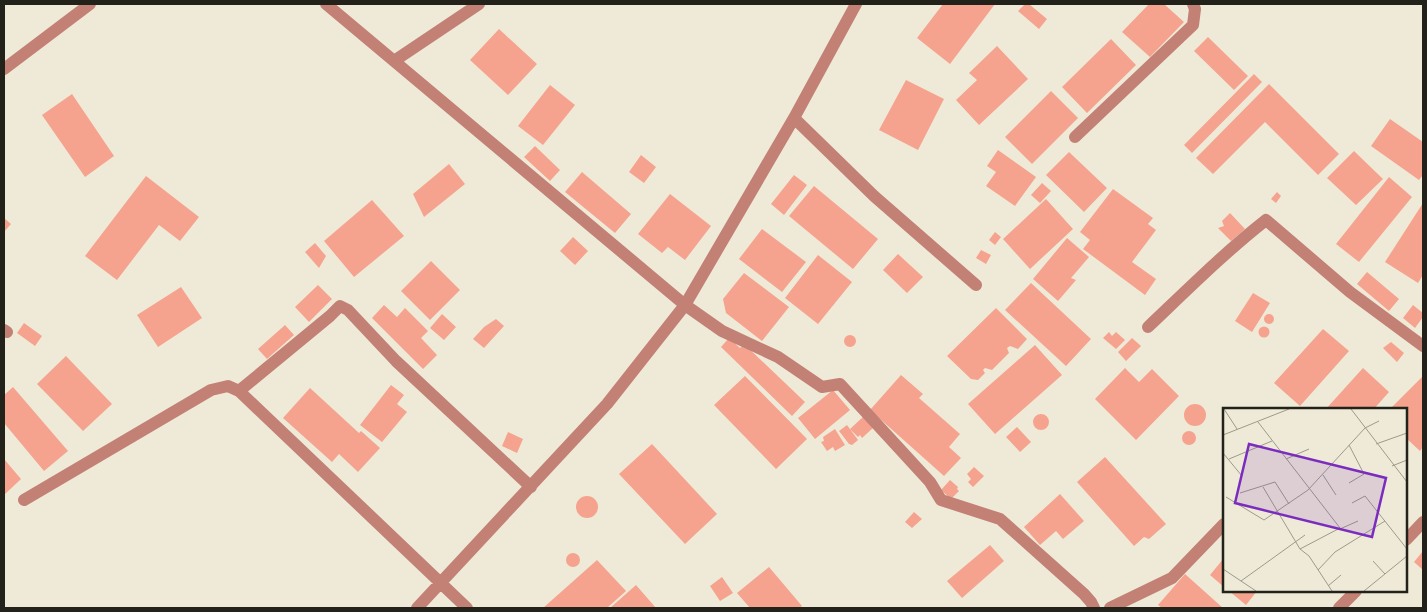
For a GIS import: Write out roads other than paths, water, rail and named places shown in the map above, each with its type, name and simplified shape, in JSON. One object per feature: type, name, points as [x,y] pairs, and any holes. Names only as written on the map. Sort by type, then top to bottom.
[{"type":"street","points":[[4,69],[90,4]]},
{"type":"street","points":[[326,4],[685,305],[722,331],[778,357],[822,386],[840,384],[930,482],[941,500],[1000,519],[1084,594],[1094,608]]},
{"type":"street","points":[[394,61],[479,4]]},
{"type":"street","points":[[418,608],[607,404],[685,305],[794,118],[856,4]]},
{"type":"street","points":[[1075,137],[1193,25],[1195,9],[1193,4]]},
{"type":"street","points":[[794,118],[874,196],[976,285]]},
{"type":"street","points":[[1148,328],[1223,256],[1266,220],[1350,292],[1423,346]]},
{"type":"street","points":[[239,391],[340,306],[348,310],[396,360],[531,487]]},
{"type":"street","points":[[24,500],[211,390],[228,386],[239,391],[468,608]]},
{"type":"street","points":[[1407,539],[1423,522]]},
{"type":"street","points":[[1110,608],[1172,578],[1223,525]]},
{"type":"street","points":[[1339,608],[1355,592]]}]
